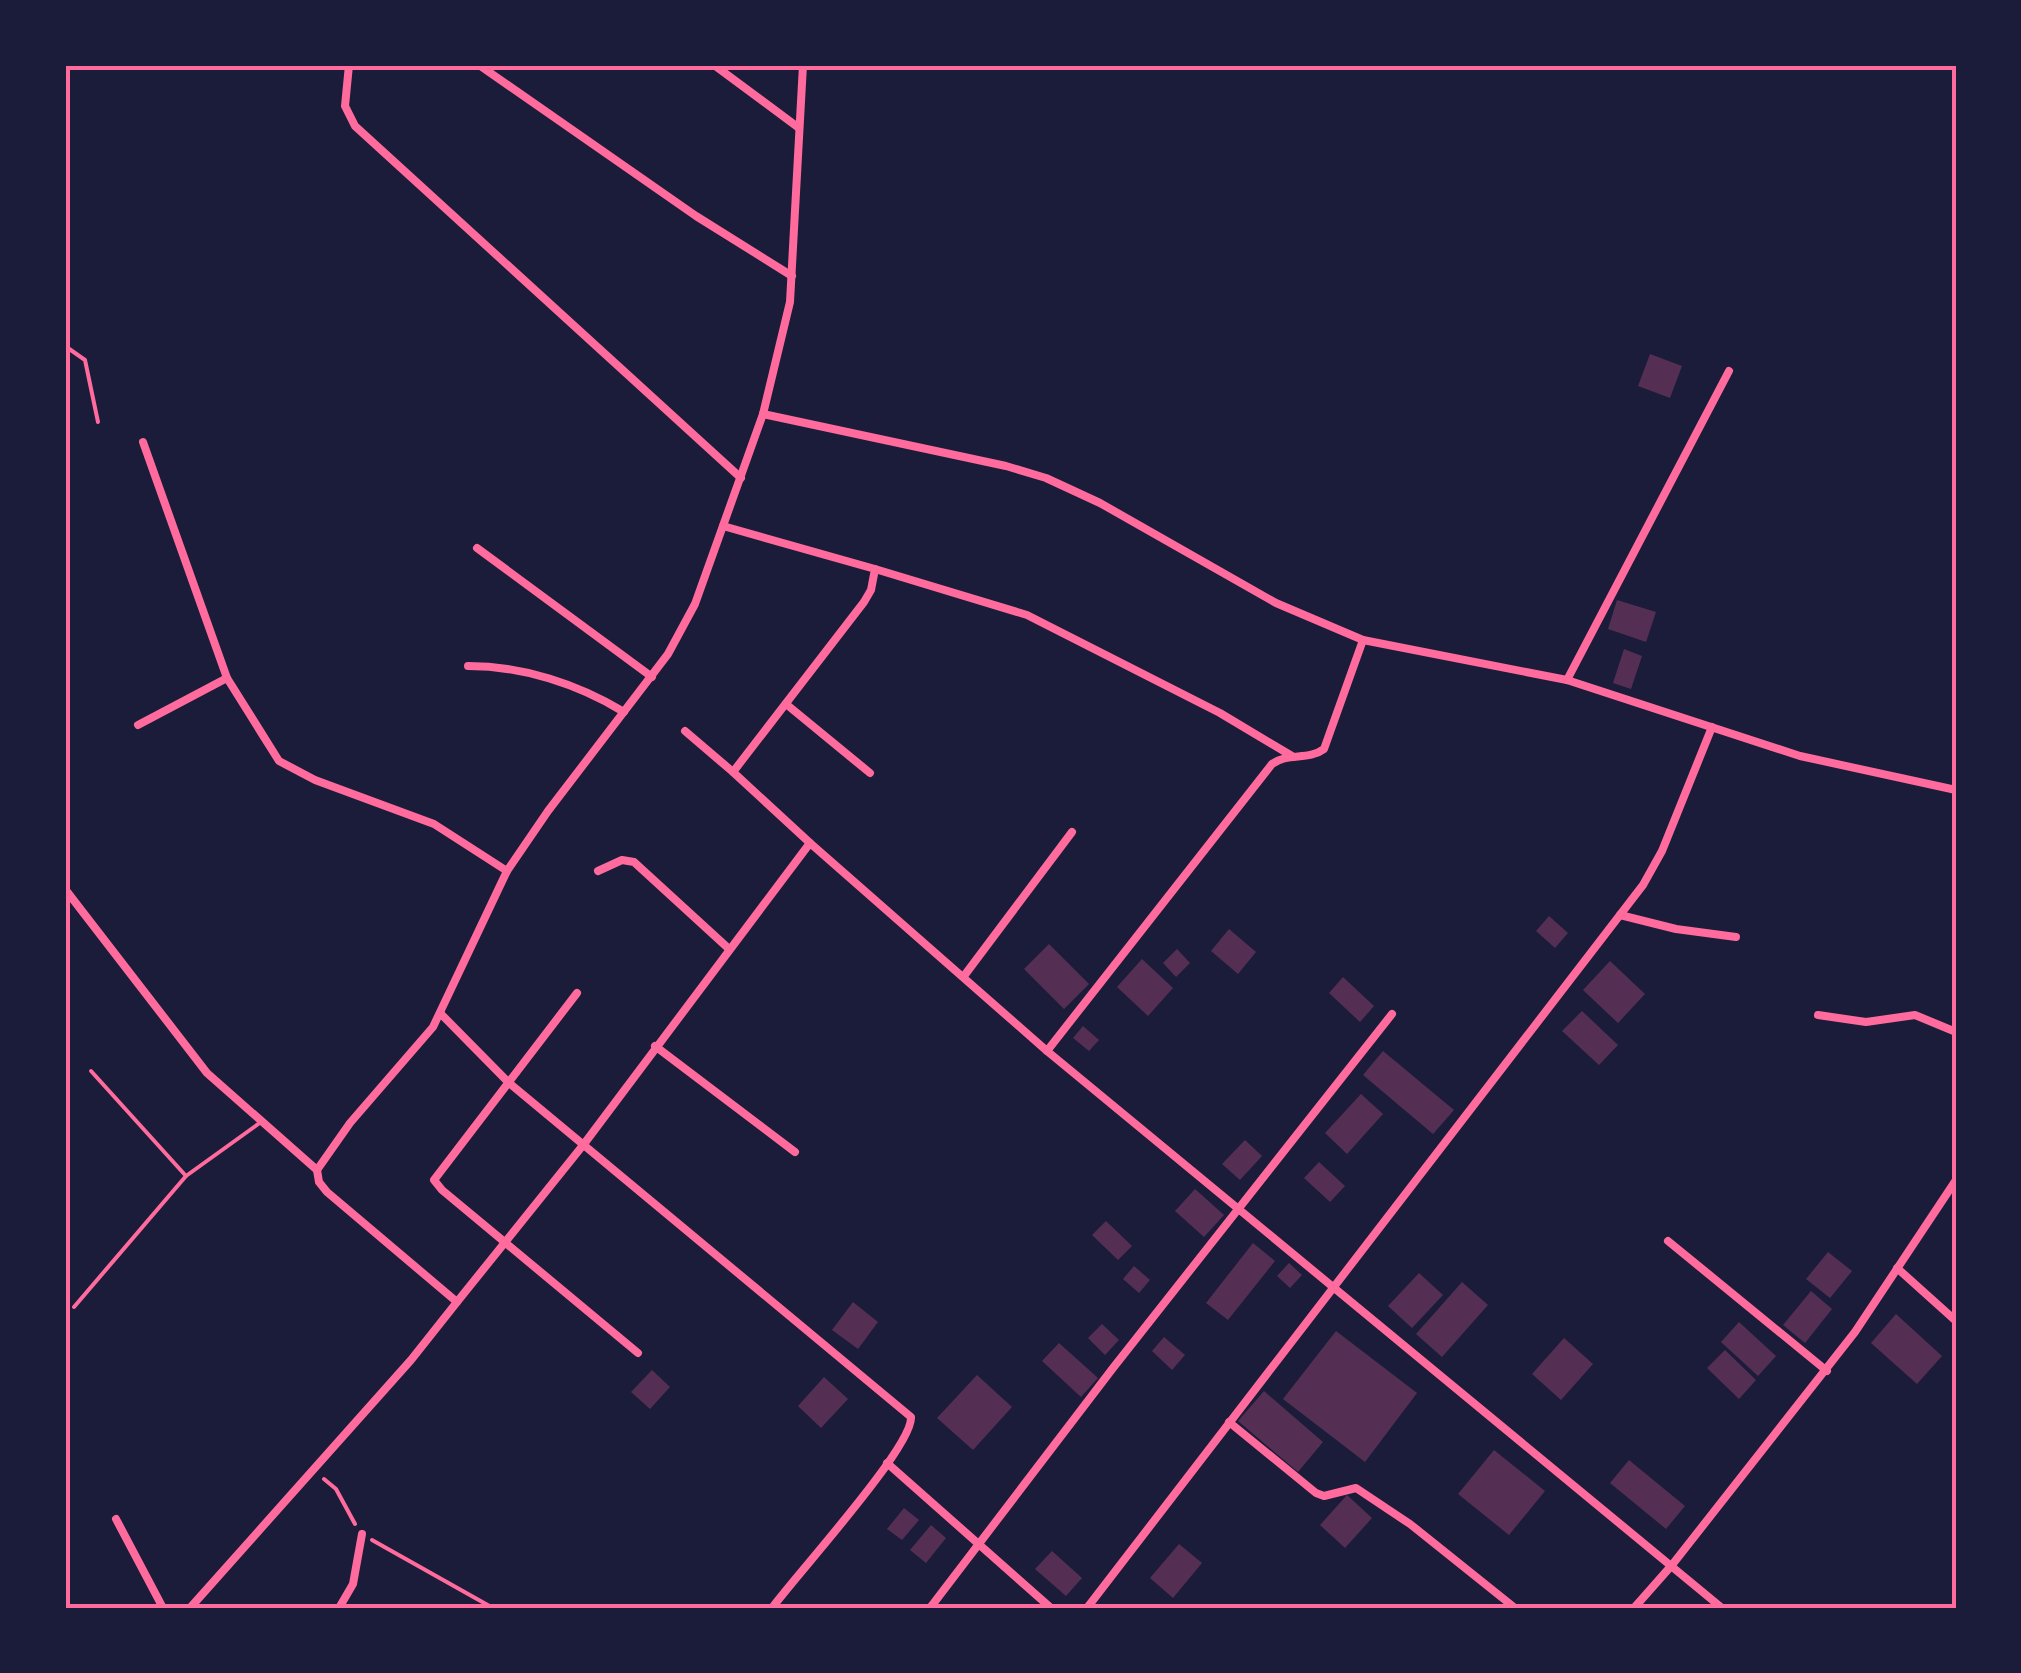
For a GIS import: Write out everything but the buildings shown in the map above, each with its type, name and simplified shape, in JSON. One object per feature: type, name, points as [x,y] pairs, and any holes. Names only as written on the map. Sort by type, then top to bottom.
[{"type":"street","points":[[350,65],[344,106],[355,126],[741,478]]},
{"type":"street","points":[[480,65],[696,216],[792,276]]},
{"type":"street","points":[[714,65],[800,128]]},
{"type":"street","points":[[317,1170],[350,1122],[418,1048],[441,1014],[507,870],[652,677],[695,604],[763,414],[778,359],[792,276],[802,65]]},
{"type":"street","points":[[1567,680],[1729,372]]},
{"type":"street","points":[[763,414],[1046,478],[1100,502],[1276,603],[1363,640],[1567,680],[1800,756],[1956,790]]},
{"type":"street","points":[[143,442],[227,678],[284,766],[434,824],[507,870]]},
{"type":"street","points":[[723,526],[1027,614],[1220,713],[1292,756]]},
{"type":"street","points":[[477,548],[652,677]]},
{"type":"street","points":[[733,772],[864,602],[875,569]]},
{"type":"street","points":[[1047,1051],[1261,777],[1278,759],[1317,754],[1327,745],[1363,640]]},
{"type":"street","points":[[468,666],[496,666],[588,690],[624,712]]},
{"type":"street","points":[[138,725],[227,678]]},
{"type":"street","points":[[786,704],[870,773]]},
{"type":"street","points":[[1088,1608],[1620,916],[1662,851],[1712,728]]},
{"type":"street","points":[[685,731],[1047,1051],[1722,1608]]},
{"type":"street","points":[[964,976],[1072,832]]},
{"type":"street","points":[[190,1608],[411,1360],[507,1243],[810,843]]},
{"type":"street","points":[[598,871],[622,860],[634,862],[728,948]]},
{"type":"street","points":[[65,889],[206,1073],[317,1170],[319,1182],[327,1192],[457,1302]]},
{"type":"street","points":[[1620,916],[1736,937]]},
{"type":"street","points":[[576,993],[434,1180],[638,1352]]},
{"type":"street","points":[[441,1014],[508,1082],[908,1414],[910,1426],[887,1464],[772,1608]]},
{"type":"street","points":[[930,1608],[1392,1014]]},
{"type":"street","points":[[1818,1015],[1866,1022],[1915,1015],[1956,1032]]},
{"type":"street","points":[[655,1046],[795,1152]]},
{"type":"street","points":[[1634,1608],[1826,1371],[1956,1180]]},
{"type":"street","points":[[1668,1240],[1826,1371]]},
{"type":"street","points":[[1897,1268],[1956,1321]]},
{"type":"street","points":[[1229,1422],[1316,1494],[1324,1496],[1356,1488],[1410,1524],[1515,1608]]},
{"type":"street","points":[[887,1464],[1051,1608]]},
{"type":"street","points":[[116,1518],[164,1608]]},
{"type":"street","points":[[339,1608],[353,1584],[362,1534]]},
{"type":"lane","points":[[65,346],[85,360],[98,422]]},
{"type":"lane","points":[[91,1070],[186,1176]]},
{"type":"lane","points":[[74,1307],[186,1176],[260,1122]]},
{"type":"path","points":[[312,1471],[336,1488],[362,1534],[493,1608]]}]
